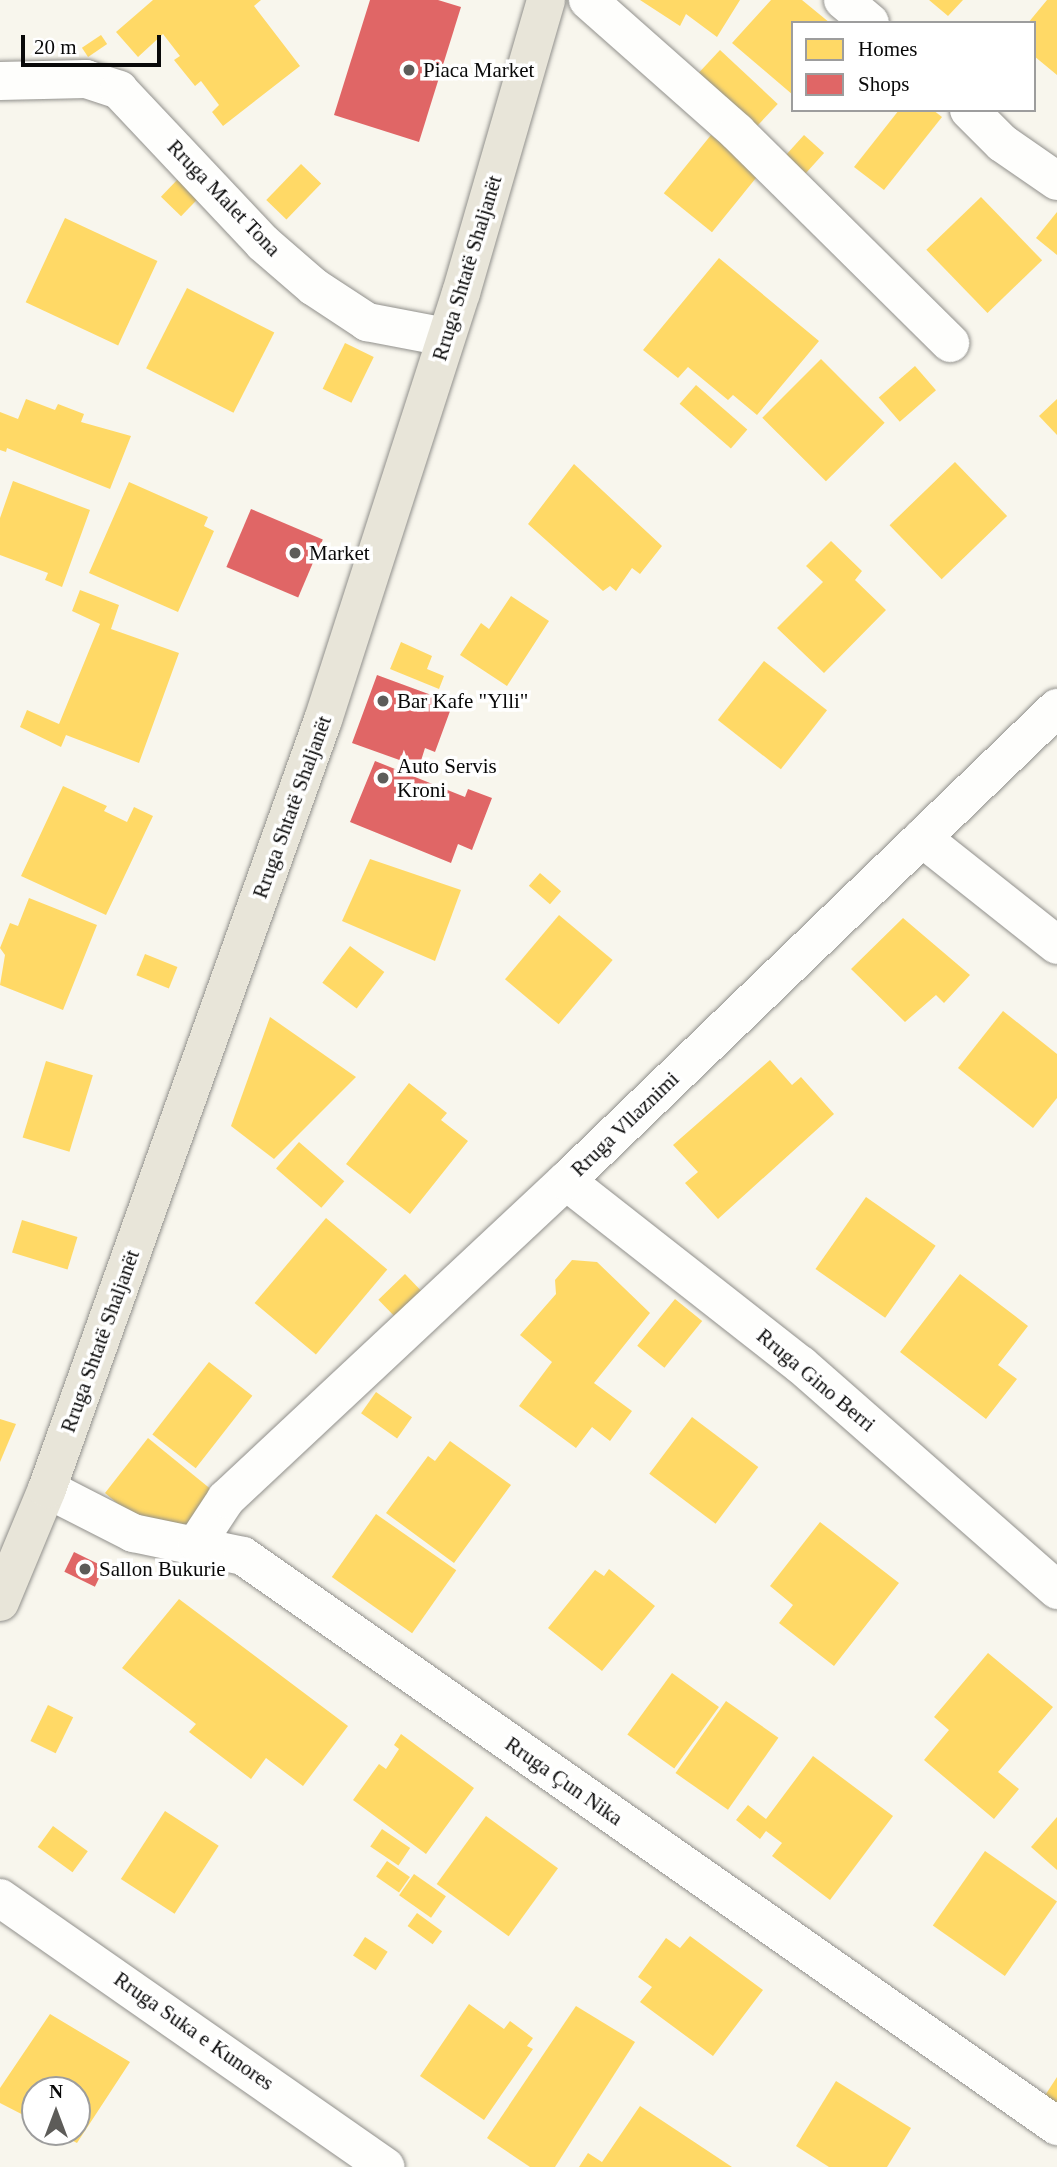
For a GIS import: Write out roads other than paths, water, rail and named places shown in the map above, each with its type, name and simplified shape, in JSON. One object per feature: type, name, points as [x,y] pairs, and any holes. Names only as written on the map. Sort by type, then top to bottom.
[{"type":"main road","name":"Rruga Shtatë Shaljanët","points":[[0,1602],[47,1489],[323,720],[446,337],[546,0]]},
{"type":"street","points":[[588,0],[737,132],[950,343]]},
{"type":"street","points":[[844,0],[868,21]]},
{"type":"street","name":"Rruga Malet Tona","points":[[0,81],[86,79],[119,90],[263,243],[314,287],[367,322],[446,337]]},
{"type":"street","points":[[971,112],[1002,143],[1057,181]]},
{"type":"street","name":"Rruga Vllaznimi","points":[[197,1543],[226,1499],[566,1181],[1057,708]]},
{"type":"street","points":[[922,838],[1057,945]]},
{"type":"street","name":"Rruga Gino Berri","points":[[566,1181],[801,1365],[1057,1590]]},
{"type":"street","name":"Rruga Çun Nika","points":[[47,1489],[133,1533],[197,1543],[243,1556],[1057,2126]]},
{"type":"street","name":"Rruga Suka e Kunores","points":[[0,1898],[385,2167]]},
{"type":"place","name":"Piaca Market","points":[[409,70]]},
{"type":"place","name":"Market","points":[[295,553]]},
{"type":"place","name":"Bar Kafe \"Ylli\"","points":[[383,701]]},
{"type":"place","name":"Auto Servis Kroni","points":[[383,778]]},
{"type":"place","name":"Sallon Bukurie","points":[[85,1569]]}]
